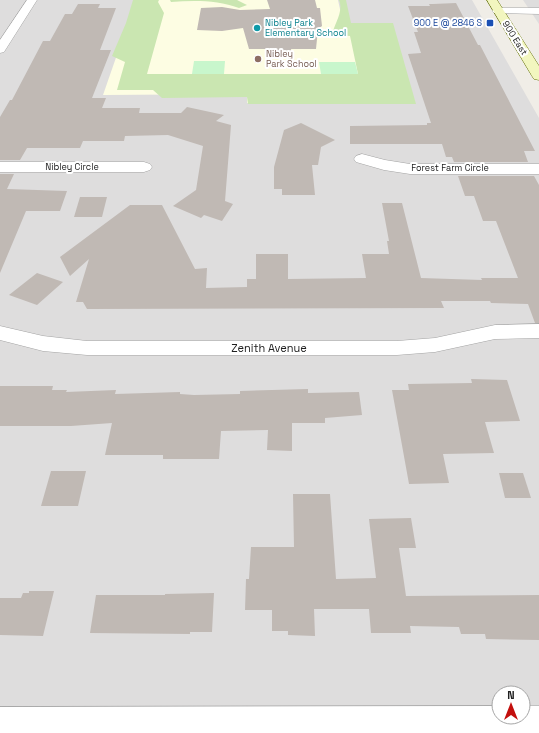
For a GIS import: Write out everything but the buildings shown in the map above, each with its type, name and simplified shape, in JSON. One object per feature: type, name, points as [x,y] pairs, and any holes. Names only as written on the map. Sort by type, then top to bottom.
[{"type":"street","points":[[0,49],[13,21],[32,0]]},
{"type":"street","name":"900 East","points":[[492,0],[539,76]]},
{"type":"street","points":[[498,11],[539,11]]},
{"type":"street","name":"Forest Farm Circle","points":[[362,159],[384,165],[410,168],[539,168]]},
{"type":"street","name":"Nibley Circle","points":[[0,167],[144,167]]},
{"type":"street","name":"Zenith Avenue","points":[[0,333],[20,340],[51,346],[88,348],[397,348],[435,345],[495,332],[539,331]]},
{"type":"street","points":[[0,723],[539,722]]},
{"type":"shaded area","points":[[0,0],[472,0],[539,118],[539,733],[0,733]]},
{"type":"shaded area","name":"Nibley Park School","points":[[136,0],[338,0],[343,23],[389,23],[415,102],[247,103],[247,94],[103,95]]},
{"type":"shaded area","points":[[523,0],[539,0],[539,24]]},
{"type":"green space","points":[[133,0],[159,0],[158,2],[164,13],[147,74],[358,74],[350,36],[332,35],[340,13],[339,0],[346,0],[351,23],[393,23],[416,104],[248,104],[247,97],[162,98],[153,90],[117,90],[125,62],[112,56],[126,23]]},
{"type":"green space","points":[[170,0],[237,0],[247,5],[239,8],[223,3],[197,1],[171,2]]},
{"type":"green space","points":[[194,61],[225,61],[224,74],[192,74]]},
{"type":"green space","points":[[319,62],[355,62],[358,74],[321,74]]},
{"type":"place","name":"900 E @ 2846 S","points":[[490,23]]},
{"type":"place","name":"Nibley Park Elementary School","points":[[257,28]]},
{"type":"place","name":"Nibley Park School","points":[[258,59]]}]
